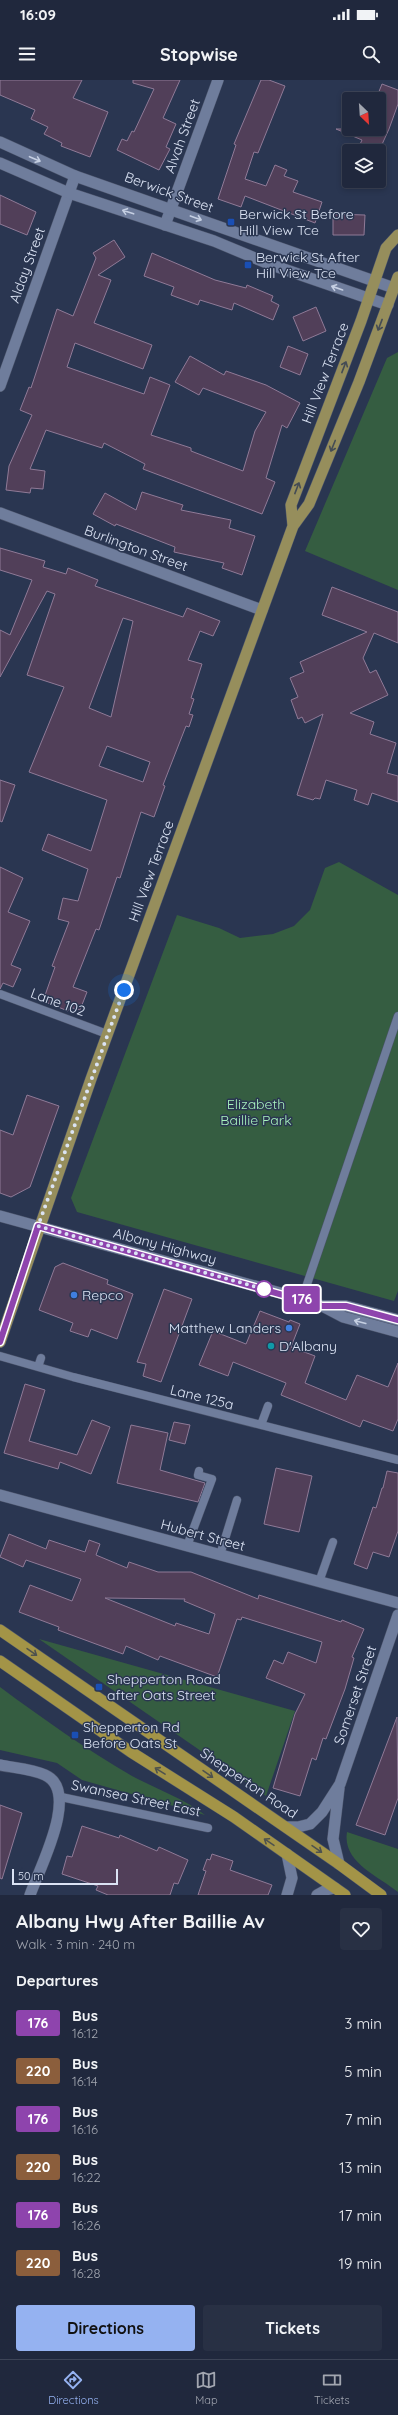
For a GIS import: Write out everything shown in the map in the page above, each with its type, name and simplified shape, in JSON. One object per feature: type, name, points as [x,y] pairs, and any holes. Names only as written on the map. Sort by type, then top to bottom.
[{"type":"highway","name":"Shepperton Road","points":[[0,1630],[286,1827],[381,1895]]},
{"type":"highway","points":[[0,1662],[131,1752],[287,1854],[345,1895]]},
{"type":"main road","name":"Hill View Terrace","points":[[293,526],[291,505],[369,299],[386,248],[398,235]]},
{"type":"main road","name":"Hill View Terrace","points":[[0,1342],[38,1226],[293,526],[309,504],[393,307],[398,277]]},
{"type":"street","name":"Alvah Street","points":[[165,225],[218,80]]},
{"type":"street","name":"Berwick Street","points":[[0,142],[74,176],[396,289]]},
{"type":"street","points":[[0,163],[69,193],[165,225],[393,307]]},
{"type":"street","name":"Alday Street","points":[[0,386],[74,176]]},
{"type":"street","name":"Burlington Street","points":[[0,514],[262,610]]},
{"type":"street","name":"Albany Highway","points":[[0,1216],[302,1299],[322,1306],[343,1317],[398,1332]]},
{"type":"street","name":"Albany Highway","points":[[322,1306],[346,1306],[398,1320]]},
{"type":"street","name":"Hubert Street","points":[[0,1495],[398,1603]]},
{"type":"street","name":"Somerset Street","points":[[339,1864],[333,1839],[340,1784],[398,1615]]},
{"type":"street","name":"Swansea Street East","points":[[0,1765],[46,1775],[56,1785],[61,1797]]},
{"type":"street","name":"Somerset Street","points":[[286,1827],[298,1827],[310,1824],[322,1812],[340,1784]]},
{"type":"street","points":[[30,1895],[60,1813],[61,1797]]},
{"type":"street","points":[[287,1854],[292,1878],[287,1895]]},
{"type":"street","points":[[317,1895],[326,1890],[336,1888]]},
{"type":"lane","name":"Lane 102","points":[[0,994],[108,1034]]},
{"type":"lane","points":[[302,1299],[398,1016]]},
{"type":"lane","name":"Lane 125a","points":[[0,1356],[398,1460]]},
{"type":"lane","points":[[38,1367],[41,1358]]},
{"type":"lane","points":[[261,1425],[268,1406]]},
{"type":"lane","points":[[187,1546],[212,1478],[198,1475],[199,1471]]},
{"type":"lane","points":[[220,1555],[236,1500]]},
{"type":"lane","points":[[320,1582],[333,1542]]},
{"type":"lane","name":"Swansea Street East","points":[[61,1797],[208,1828]]},
{"type":"green space","points":[[398,352],[398,590],[305,551],[387,358]]},
{"type":"green space","name":"Elizabeth Baillie Park","points":[[339,862],[398,895],[398,1291],[394,1301],[77,1212],[71,1198],[177,915],[219,928],[240,938],[273,934],[294,926],[310,910],[325,868]]},
{"type":"green space","points":[[39,1639],[295,1711],[266,1796]]},
{"type":"green space","points":[[0,1687],[32,1711],[115,1766],[188,1804],[205,1815],[82,1780],[57,1763],[0,1750]]},
{"type":"green space","points":[[347,1832],[398,1849],[398,1892],[372,1874],[356,1860],[350,1852],[347,1843]]},
{"type":"building","points":[[0,80],[82,80],[73,98],[108,112],[90,157],[61,146],[62,143],[44,134],[48,127],[31,119],[35,110],[0,95]]},
{"type":"building","points":[[133,80],[180,80],[163,118],[176,124],[166,147],[170,149],[159,170],[117,150],[122,139],[127,141],[132,131],[134,132],[154,89],[133,83]]},
{"type":"building","points":[[261,80],[269,80],[285,86],[258,153],[254,152],[245,179],[266,186],[275,165],[287,170],[284,176],[298,181],[293,192],[322,202],[315,223],[245,196],[241,207],[218,199],[236,145],[234,144]]},
{"type":"building","points":[[382,84],[398,90],[398,104],[386,136],[386,92],[379,92]]},
{"type":"building","points":[[353,136],[386,136],[382,144],[360,144],[362,140]]},
{"type":"building","points":[[0,195],[36,212],[27,235],[0,224]]},
{"type":"building","points":[[333,214],[365,215],[364,235],[333,235]]},
{"type":"building","points":[[114,240],[125,257],[98,275],[111,280],[94,323],[152,345],[143,369],[75,343],[67,367],[144,394],[150,377],[170,385],[151,435],[191,448],[191,451],[243,471],[255,431],[266,412],[203,388],[199,395],[175,382],[190,356],[224,375],[226,371],[266,385],[300,403],[287,428],[282,425],[266,478],[275,482],[262,514],[143,469],[145,464],[104,443],[102,448],[46,430],[30,469],[45,471],[43,489],[31,488],[30,493],[6,490],[9,466],[32,415],[20,410],[29,387],[31,388],[57,309],[73,316],[96,258],[93,253]]},
{"type":"building","points":[[152,253],[215,280],[246,288],[247,285],[273,296],[271,301],[279,305],[273,320],[234,303],[232,310],[200,300],[198,305],[171,295],[174,287],[144,276]]},
{"type":"building","points":[[316,307],[326,331],[303,341],[293,317]]},
{"type":"building","points":[[288,346],[308,354],[300,375],[280,367]]},
{"type":"building","points":[[142,492],[183,505],[181,510],[231,520],[229,528],[255,536],[242,575],[222,568],[224,563],[174,552],[175,547],[116,524],[115,526],[93,514],[105,493],[136,510]]},
{"type":"building","points":[[0,548],[45,561],[43,567],[66,574],[68,568],[98,580],[95,586],[183,617],[187,608],[220,621],[213,636],[200,631],[188,660],[202,664],[191,698],[194,699],[189,714],[193,715],[189,727],[186,726],[163,785],[165,786],[154,817],[141,812],[120,878],[117,877],[99,930],[96,929],[73,987],[87,992],[80,1010],[69,1007],[68,1011],[43,1001],[55,967],[52,966],[69,922],[58,919],[63,898],[78,901],[88,869],[42,850],[48,834],[91,851],[107,800],[29,772],[64,687],[27,675],[55,594],[47,591],[0,677],[0,630],[10,635],[32,580],[0,570]],"holes":[[[123,618],[133,621],[111,717],[89,708]],[[107,746],[150,762],[143,782],[99,766]]]},
{"type":"building","points":[[332,587],[398,612],[398,643],[374,633],[363,658],[370,673],[376,670],[388,695],[350,713],[374,722],[370,734],[396,743],[387,773],[398,776],[398,802],[372,793],[368,805],[354,800],[357,790],[326,780],[320,799],[315,798],[313,800],[297,795],[323,714],[305,723],[302,717],[298,719],[291,700],[298,697],[290,678],[304,672],[300,662],[367,632],[322,615]]},
{"type":"building","points":[[0,780],[15,785],[2,822],[0,821]]},
{"type":"building","points":[[0,867],[23,878],[8,912],[30,921],[11,965],[21,969],[13,987],[3,983],[0,989]]},
{"type":"building","points":[[27,1095],[59,1106],[30,1187],[11,1197],[0,1193],[0,1130],[13,1135]]},
{"type":"building","name":"Repco","points":[[63,1263],[108,1280],[107,1284],[133,1294],[117,1339],[91,1329],[88,1337],[70,1331],[73,1323],[39,1310],[55,1267]]},
{"type":"building","points":[[164,1289],[192,1299],[161,1382],[143,1376],[146,1364],[137,1362]]},
{"type":"building","points":[[260,1311],[289,1322],[290,1320],[300,1324],[291,1347],[315,1356],[305,1383],[346,1400],[357,1375],[388,1387],[398,1363],[398,1419],[393,1431],[363,1420],[360,1427],[281,1395],[286,1383],[233,1362],[228,1376],[199,1365],[213,1331],[246,1344]]},
{"type":"building","points":[[25,1384],[45,1390],[29,1441],[77,1455],[92,1420],[110,1427],[91,1474],[60,1462],[58,1469],[4,1453]]},
{"type":"building","points":[[174,1422],[190,1425],[185,1444],[169,1440]]},
{"type":"building","points":[[131,1425],[168,1433],[160,1470],[205,1483],[198,1502],[117,1483]]},
{"type":"building","points":[[276,1468],[312,1476],[299,1532],[264,1524]]},
{"type":"building","points":[[387,1471],[398,1473],[398,1531],[389,1557],[373,1552],[367,1569],[354,1564],[373,1507],[376,1508]]},
{"type":"building","points":[[9,1534],[46,1549],[49,1540],[85,1552],[89,1540],[100,1544],[96,1555],[127,1568],[129,1562],[158,1572],[191,1572],[258,1599],[259,1595],[341,1622],[342,1620],[364,1629],[352,1657],[354,1658],[345,1689],[326,1739],[323,1738],[316,1760],[312,1758],[300,1796],[273,1788],[295,1714],[305,1694],[266,1678],[274,1660],[283,1664],[288,1652],[316,1663],[322,1642],[242,1617],[241,1620],[237,1619],[217,1677],[160,1656],[158,1660],[126,1646],[123,1654],[58,1630],[59,1627],[19,1612],[30,1585],[72,1601],[81,1579],[26,1560],[23,1567],[0,1557]],"holes":[[[105,1598],[185,1599],[184,1601],[215,1614],[209,1634],[176,1623],[175,1626]]]},
{"type":"building","points":[[397,1717],[398,1798],[385,1835],[356,1825]]},
{"type":"building","points":[[0,1805],[22,1813],[2,1879],[0,1878]]},
{"type":"building","points":[[82,1826],[119,1838],[120,1835],[157,1851],[159,1847],[188,1860],[178,1884],[174,1883],[170,1895],[108,1895],[96,1890],[98,1886],[62,1874],[67,1856],[72,1857]]},
{"type":"building","points":[[212,1854],[233,1861],[230,1870],[272,1885],[268,1895],[198,1895],[206,1871],[203,1870],[207,1859],[210,1860]]},
{"type":"bus line","name":"176","points":[[0,1342],[38,1226],[302,1299],[322,1306],[346,1306],[398,1320]]},
{"type":"place","name":"Berwick St Before Hill View Tce","points":[[231,222]]},
{"type":"place","name":"Berwick St After Hill View Tce","points":[[248,265]]},
{"type":"place","name":"Repco","points":[[74,1295]]},
{"type":"place","name":"Matthew Landers","points":[[289,1328]]},
{"type":"place","name":"D'Albany","points":[[271,1346]]},
{"type":"place","name":"Shepperton Road after Oats Street","points":[[99,1687]]},
{"type":"place","name":"Shepperton Rd Before Oats St","points":[[75,1735]]},
{"type":"route","points":[[124,990],[50,1197],[38,1226],[271,1291],[264,1289]]}]
